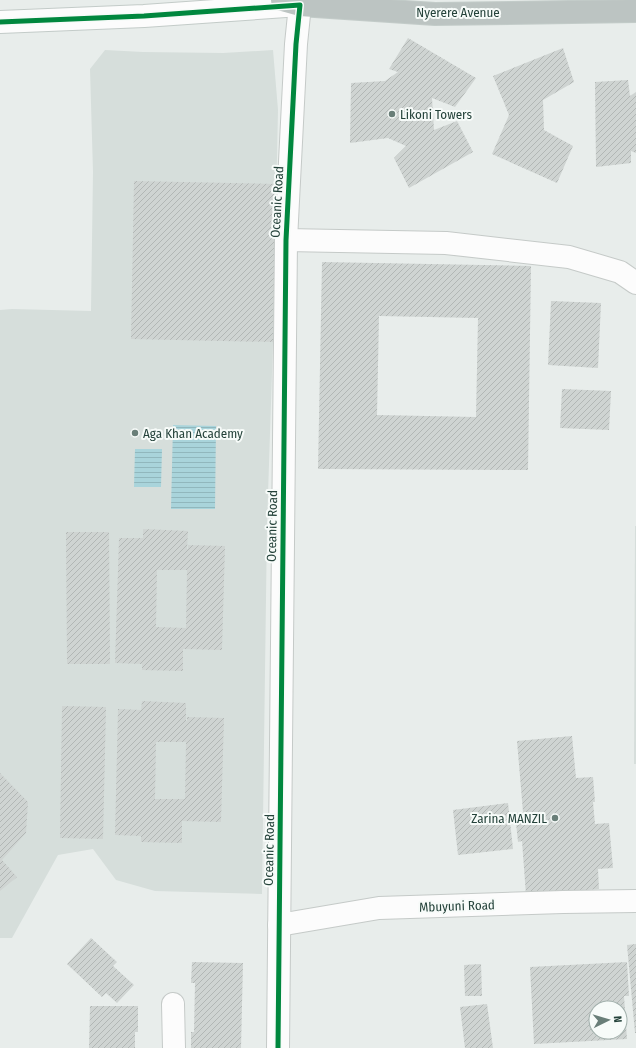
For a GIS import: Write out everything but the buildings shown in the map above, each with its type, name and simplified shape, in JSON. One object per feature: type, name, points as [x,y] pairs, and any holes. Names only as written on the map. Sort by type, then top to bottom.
[{"type":"highway","name":"Nyerere Avenue","points":[[291,3],[435,14],[636,11]]},
{"type":"street","points":[[144,16],[165,0]]},
{"type":"street","points":[[0,22],[144,16],[291,3]]},
{"type":"street","name":"Oceanic Road","points":[[278,1048],[286,240],[296,44],[291,3]]},
{"type":"street","points":[[286,240],[446,243],[569,257],[620,272],[636,283]]},
{"type":"street","name":"Mbuyuni Road","points":[[279,925],[379,908],[636,900]]},
{"type":"street","points":[[173,1004],[174,1048]]},
{"type":"shaded area","name":"Aga Khan Academy","points":[[105,50],[223,53],[273,50],[278,110],[267,525],[262,894],[155,891],[116,880],[93,849],[58,855],[12,938],[0,938],[0,310],[91,311],[93,172],[90,69]]},
{"type":"shaded area","points":[[635,526],[636,764],[634,764]]},
{"type":"water","points":[[173,425],[216,426],[215,509],[171,509]]},
{"type":"water","points":[[135,449],[162,449],[161,487],[134,487]]},
{"type":"cycle path","points":[[0,22],[144,16],[300,5],[296,44],[286,240],[278,1048]]},
{"type":"place","name":"Likoni Towers","points":[[392,114]]},
{"type":"place","name":"Aga Khan Academy","points":[[135,433]]},
{"type":"place","name":"Zarina MANZIL","points":[[555,818]]}]
